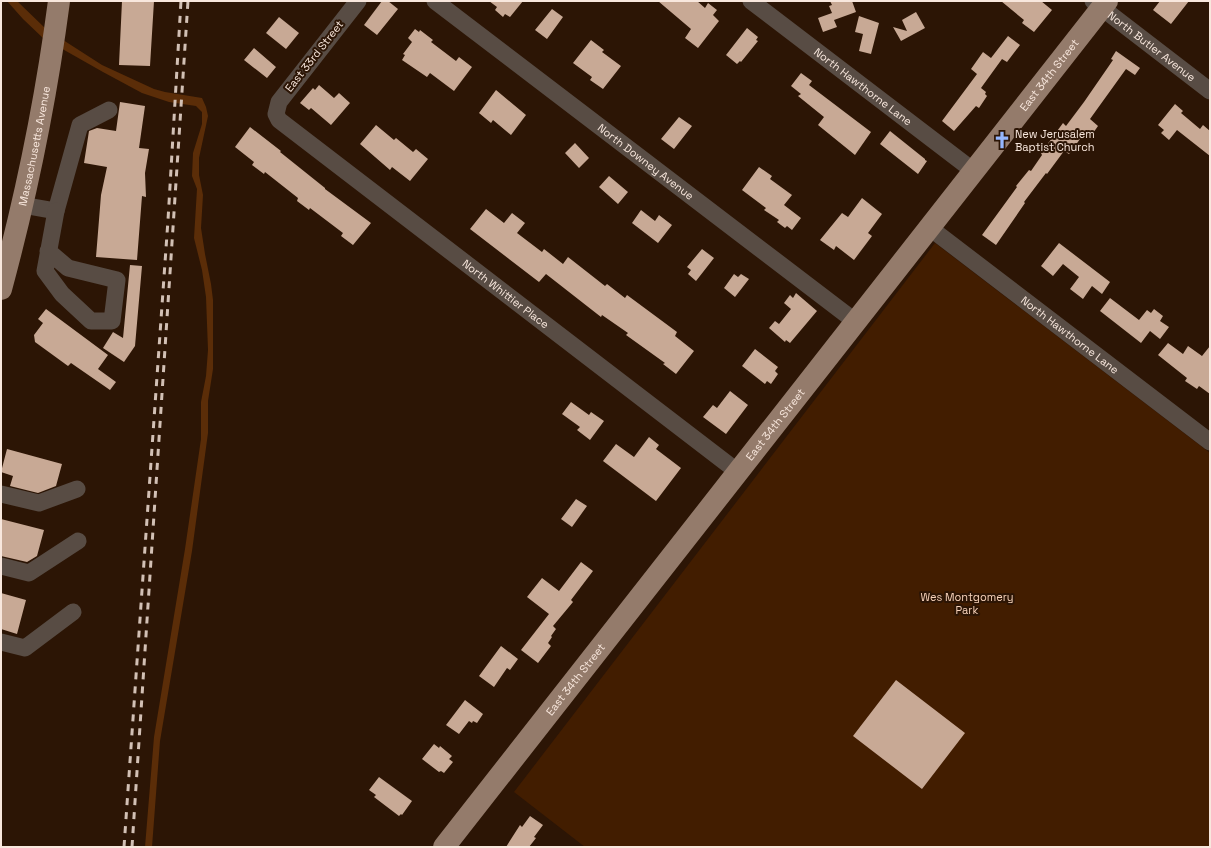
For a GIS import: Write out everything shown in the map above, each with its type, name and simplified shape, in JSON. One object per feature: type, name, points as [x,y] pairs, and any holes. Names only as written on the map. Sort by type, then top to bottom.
[{"type":"main road","name":"East 34th Street","points":[[444,847],[974,172],[1101,3]]},
{"type":"main road","name":"Massachusetts Avenue","points":[[1,289],[22,206],[43,110],[58,11]]},
{"type":"street","name":"East 33rd Street","points":[[276,114],[279,102],[358,1]]},
{"type":"street","name":"North Downey Avenue","points":[[435,1],[856,322]]},
{"type":"street","name":"North Hawthorne Lane","points":[[751,1],[974,172]]},
{"type":"street","name":"North Butler Avenue","points":[[1101,3],[1210,91]]},
{"type":"street","points":[[48,251],[68,268],[117,280],[112,321],[91,321],[62,294],[45,271],[48,251],[56,211],[80,125],[109,110]]},
{"type":"street","name":"North Whittier Place","points":[[276,114],[283,124],[738,472]]},
{"type":"street","points":[[22,206],[56,211]]},
{"type":"street","name":"North Hawthorne Lane","points":[[930,228],[1210,442]]},
{"type":"street","points":[[1,494],[39,503],[77,490]]},
{"type":"street","points":[[1,566],[29,573],[78,542]]},
{"type":"street","points":[[1,642],[25,648],[73,612]]},
{"type":"green space","name":"Wes Montgomery Park","points":[[935,243],[1210,453],[1210,847],[585,847],[514,792]]},
{"type":"shaded area","points":[[7,1],[17,1],[46,29],[102,65],[154,89],[202,98],[208,116],[199,158],[199,175],[203,195],[201,228],[213,300],[213,369],[208,401],[208,433],[192,551],[160,741],[152,847],[145,847],[154,737],[185,549],[201,439],[201,402],[206,376],[208,350],[206,297],[202,270],[194,238],[197,189],[192,176],[193,153],[202,124],[202,112],[196,106],[169,102],[142,93],[43,38]]},
{"type":"building","points":[[122,1],[154,1],[150,66],[119,65]]},
{"type":"building","points":[[382,1],[388,1],[398,9],[377,35],[364,25]]},
{"type":"building","points":[[489,1],[523,1],[510,17],[505,14],[503,17],[495,10],[497,7]]},
{"type":"building","points":[[658,1],[697,1],[705,8],[708,3],[717,10],[713,15],[719,21],[698,48],[685,38],[691,29]]},
{"type":"building","points":[[830,1],[852,1],[856,12],[834,20],[837,27],[823,32],[818,18],[832,13],[829,6],[832,5]]},
{"type":"building","points":[[1001,1],[1041,1],[1052,10],[1034,32],[1022,23],[1024,20]]},
{"type":"building","points":[[1160,1],[1189,1],[1171,24],[1153,10]]},
{"type":"building","points":[[552,9],[563,17],[547,39],[535,30]]},
{"type":"building","points":[[916,12],[925,28],[901,41],[893,27],[907,31],[902,20]]},
{"type":"building","points":[[859,16],[879,23],[871,54],[859,51],[863,34],[855,32]]},
{"type":"building","points":[[279,17],[299,33],[286,49],[266,33]]},
{"type":"building","points":[[747,28],[758,37],[756,40],[758,41],[741,62],[740,61],[737,64],[726,55]]},
{"type":"building","points":[[415,29],[419,32],[420,30],[433,40],[431,42],[456,61],[459,57],[472,67],[454,91],[430,73],[427,77],[402,60],[405,55],[403,54],[412,42],[408,38]]},
{"type":"building","points":[[1008,36],[1020,45],[1007,62],[1002,59],[981,88],[986,92],[985,94],[987,96],[979,108],[976,106],[954,131],[942,121],[977,74],[971,69],[983,52],[991,58]]},
{"type":"building","points":[[591,40],[604,50],[602,52],[621,66],[603,89],[590,80],[592,77],[573,63]]},
{"type":"building","points":[[254,48],[276,67],[267,78],[244,60]]},
{"type":"building","points":[[1116,51],[1140,68],[1135,75],[1126,69],[1090,119],[1098,126],[1091,136],[1086,131],[1069,154],[1064,151],[1024,202],[1025,203],[996,245],[982,235],[1017,187],[1016,186],[1029,170],[1031,171],[1042,155],[1041,153],[1063,123],[1066,126],[1084,102],[1113,60],[1111,59]]},
{"type":"building","points":[[801,73],[812,81],[809,85],[871,132],[855,155],[818,125],[824,117],[798,96],[801,94],[791,86]]},
{"type":"building","points":[[319,85],[334,98],[339,93],[350,103],[331,125],[311,108],[309,110],[300,103],[313,88],[315,90]]},
{"type":"building","points":[[496,90],[526,115],[511,135],[493,120],[491,123],[479,113]]},
{"type":"building","points":[[120,102],[145,106],[139,148],[149,149],[145,173],[146,197],[142,196],[137,260],[96,257],[101,195],[107,167],[84,163],[89,131],[97,128],[116,131]]},
{"type":"building","points":[[1175,104],[1183,111],[1181,113],[1200,129],[1203,125],[1210,131],[1210,156],[1177,130],[1169,140],[1161,133],[1164,130],[1158,125]]},
{"type":"building","points":[[679,117],[692,126],[674,149],[661,139]]},
{"type":"building","points":[[376,125],[394,140],[396,138],[413,152],[416,149],[428,159],[410,181],[392,167],[390,170],[360,144]]},
{"type":"building","points":[[250,127],[281,151],[280,152],[325,189],[371,223],[353,245],[341,236],[343,233],[310,208],[309,210],[297,201],[298,198],[265,172],[264,174],[252,165],[254,162],[235,147]]},
{"type":"building","points":[[890,131],[927,161],[918,174],[880,144]]},
{"type":"building","points":[[575,143],[589,158],[579,168],[565,153]]},
{"type":"building","points":[[759,167],[772,176],[770,179],[792,195],[784,205],[801,218],[792,230],[787,226],[785,228],[777,222],[779,220],[764,210],[766,208],[742,190]]},
{"type":"building","points":[[609,176],[628,192],[618,204],[599,187]]},
{"type":"building","points":[[862,198],[882,214],[868,233],[872,236],[854,260],[836,246],[834,250],[820,240],[842,213],[848,217]]},
{"type":"building","points":[[486,209],[504,223],[512,213],[525,223],[517,233],[542,252],[544,249],[563,264],[568,257],[605,286],[607,284],[625,298],[627,295],[677,332],[675,336],[694,351],[676,374],[663,364],[665,363],[626,335],[628,333],[602,315],[601,317],[546,274],[539,282],[470,229]]},
{"type":"building","points":[[641,210],[655,221],[659,215],[672,225],[658,243],[632,223]]},
{"type":"building","points":[[1059,243],[1110,282],[1102,294],[1092,286],[1083,299],[1070,289],[1079,277],[1063,264],[1053,276],[1041,266]]},
{"type":"building","points":[[702,249],[714,258],[696,281],[688,274],[691,270],[687,267]]},
{"type":"building","points":[[130,265],[142,266],[135,346],[124,362],[103,348],[113,332],[123,338]]},
{"type":"building","points":[[734,274],[738,277],[741,274],[749,279],[735,297],[724,288]]},
{"type":"building","points":[[796,293],[817,311],[790,343],[786,340],[785,342],[769,328],[775,321],[779,324],[791,309],[784,303],[790,295],[793,298]]},
{"type":"building","points":[[1110,298],[1139,320],[1147,310],[1151,313],[1154,309],[1163,316],[1160,321],[1169,327],[1160,339],[1150,331],[1141,343],[1100,311]]},
{"type":"building","points":[[46,309],[108,355],[98,369],[116,382],[110,390],[71,363],[68,366],[35,342],[34,335],[43,323],[38,319]]},
{"type":"building","points":[[1168,343],[1183,354],[1188,346],[1202,356],[1210,346],[1210,394],[1199,386],[1197,389],[1185,381],[1187,378],[1158,355]]},
{"type":"building","points":[[755,349],[778,367],[775,371],[778,374],[771,384],[767,381],[765,384],[742,366]]},
{"type":"building","points":[[730,391],[748,405],[726,434],[703,417],[713,405],[717,408]]},
{"type":"building","points":[[571,402],[589,415],[591,412],[604,421],[590,440],[577,430],[580,427],[562,414]]},
{"type":"building","points":[[649,437],[659,445],[656,449],[681,468],[656,501],[603,461],[616,444],[634,457]]},
{"type":"building","points":[[7,449],[62,464],[56,486],[38,493],[10,486],[13,476],[1,472]]},
{"type":"building","points":[[576,499],[587,506],[572,527],[561,519]]},
{"type":"building","points":[[1,519],[44,530],[37,556],[27,562],[1,556]]},
{"type":"building","points":[[581,562],[593,571],[571,600],[573,602],[553,626],[556,629],[548,643],[551,646],[538,663],[521,650],[549,614],[527,597],[542,578],[559,591]]},
{"type":"building","points":[[1,593],[26,600],[17,634],[1,629]]},
{"type":"building","points":[[501,646],[518,659],[510,670],[507,668],[494,687],[479,676]]},
{"type":"building","points":[[896,680],[965,733],[922,789],[853,736]]},
{"type":"building","points":[[465,700],[483,714],[477,723],[473,721],[472,723],[469,721],[459,734],[446,725]]},
{"type":"building","points":[[434,744],[439,748],[440,746],[452,756],[449,759],[453,762],[444,773],[441,771],[439,772],[422,759]]},
{"type":"building","points":[[379,777],[412,801],[402,815],[401,814],[399,816],[374,797],[376,795],[369,790]]},
{"type":"building","points":[[530,816],[543,825],[534,837],[536,838],[529,847],[506,847],[520,825],[522,827]]},
{"type":"railway","points":[[124,847],[168,220],[181,1]]},
{"type":"railway","points":[[132,847],[188,1]]},
{"type":"place","name":"New Jerusalem Baptist Church","points":[[1002,140]]}]
